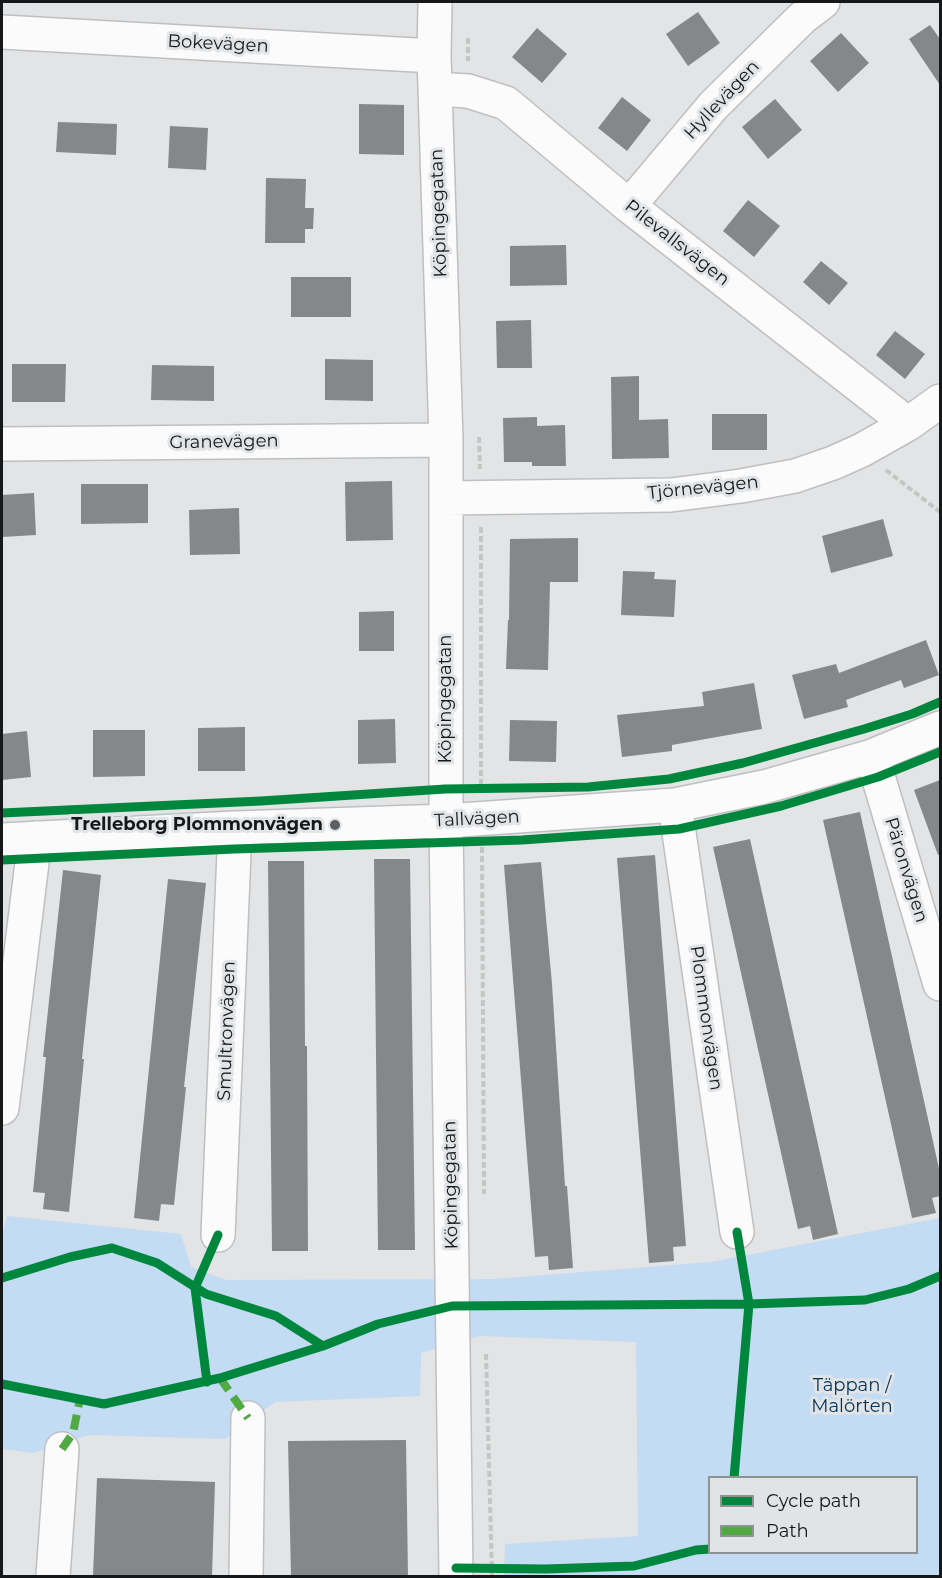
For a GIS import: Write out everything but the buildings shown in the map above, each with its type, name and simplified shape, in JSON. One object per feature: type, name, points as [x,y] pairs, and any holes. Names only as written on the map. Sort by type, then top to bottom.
[{"type":"street","name":"Köpingegatan","points":[[435,2],[434,56],[446,440],[446,821],[456,1572]]},
{"type":"street","name":"Hyllevägen","points":[[629,206],[713,106],[802,18],[823,2]]},
{"type":"street","name":"Bokevägen","points":[[2,32],[434,56]]},
{"type":"street","name":"Pilevallsvägen","points":[[435,89],[468,92],[506,103],[629,206],[908,424]]},
{"type":"street","name":"Tjörnevägen","points":[[446,498],[671,495],[795,476],[862,450],[908,424],[940,401]]},
{"type":"street","name":"Granevägen","points":[[2,444],[446,440]]},
{"type":"street","name":"Tallvägen","points":[[2,840],[235,828],[446,821],[675,805],[764,787],[872,756],[940,728]]},
{"type":"street","name":"Päronvägen","points":[[872,756],[940,984]]},
{"type":"street","name":"Plommonvägen","points":[[675,805],[737,1232]]},
{"type":"street","name":"Smultronvägen","points":[[218,1235],[235,828]]},
{"type":"street","points":[[2,1108],[36,838]]},
{"type":"street","points":[[246,1576],[248,1419]]},
{"type":"street","points":[[53,1576],[62,1449]]},
{"type":"path","points":[[862,450],[940,512]]},
{"type":"path","points":[[456,1572],[503,1569]]},
{"type":"green space","name":"Täppan / Malörten","points":[[7,1216],[181,1234],[191,1267],[226,1280],[494,1279],[711,1262],[940,1218],[940,1576],[504,1576],[505,1544],[638,1536],[636,1342],[480,1336],[421,1353],[420,1396],[275,1402],[225,1439],[89,1435],[33,1453],[2,1449],[2,1234]]},
{"type":"marked path","points":[[220,1378],[248,1418]]},
{"type":"marked path","points":[[62,1449],[73,1433],[80,1399]]},
{"type":"cycle path","points":[[2,813],[261,801],[445,789],[588,787],[669,779],[743,763],[864,729],[912,714],[940,702]]},
{"type":"cycle path","points":[[2,860],[234,849],[522,840],[679,829],[781,806],[878,777],[940,752]]},
{"type":"cycle path","points":[[734,1476],[749,1304],[737,1232]]},
{"type":"cycle path","points":[[207,1382],[195,1288],[218,1235]]},
{"type":"cycle path","points":[[2,1278],[70,1257],[112,1248],[157,1263],[206,1294],[276,1316],[323,1346]]},
{"type":"cycle path","points":[[2,1384],[104,1404],[220,1378],[323,1346],[378,1324],[452,1306],[749,1304],[865,1300],[909,1289],[940,1276]]},
{"type":"cycle path","points":[[456,1568],[546,1569],[634,1566],[696,1550],[708,1549]]},
{"type":"place","name":"Trelleborg Plommonvägen","points":[[335,825]]}]
